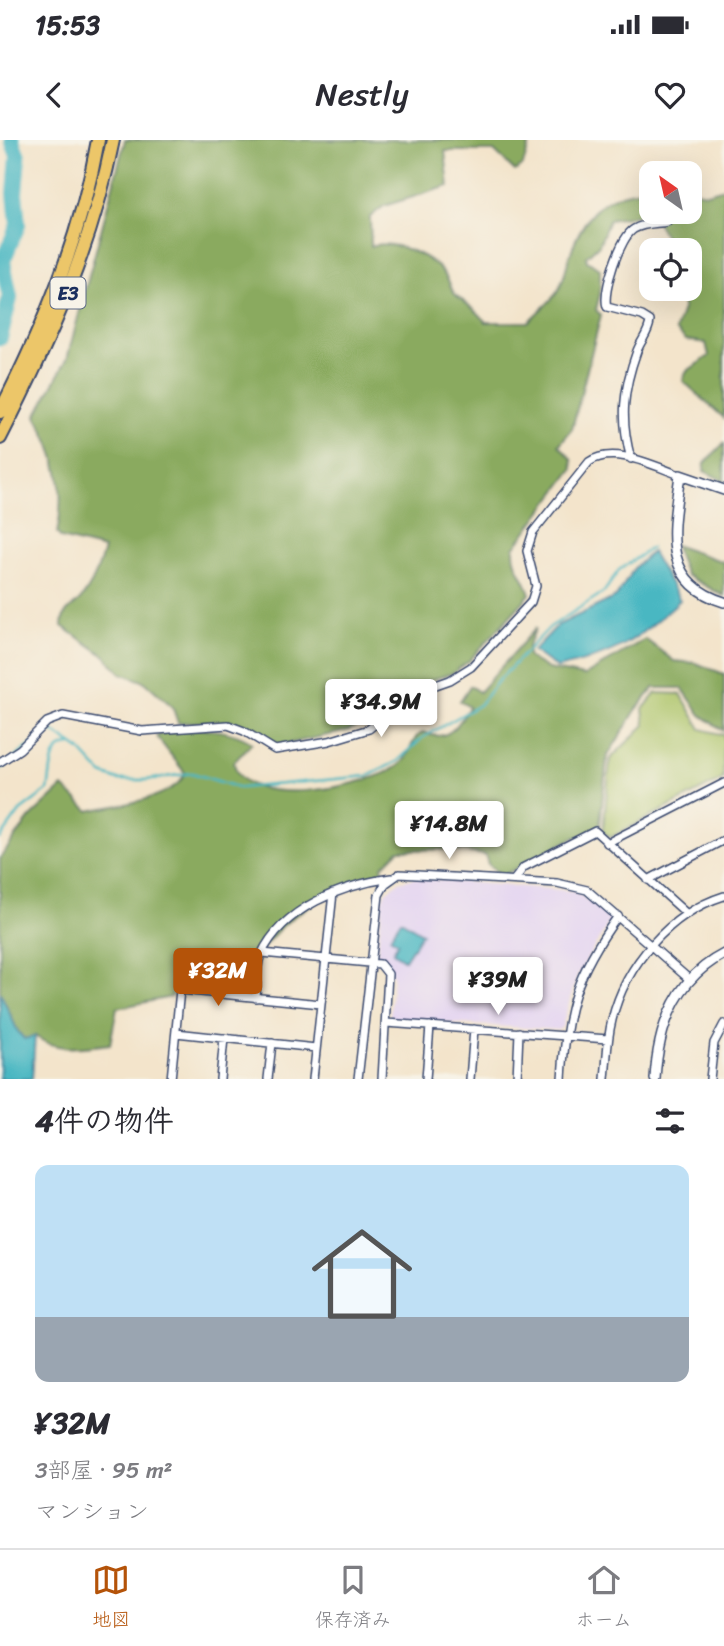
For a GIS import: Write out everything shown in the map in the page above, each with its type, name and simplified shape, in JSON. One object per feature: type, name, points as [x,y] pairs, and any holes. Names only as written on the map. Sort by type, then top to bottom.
[{"type":"highway","name":"E3","points":[[0,412],[43,322],[72,246],[85,205],[98,140]]},
{"type":"highway","name":"E3","points":[[0,438],[55,328],[83,254],[113,140]]},
{"type":"street","points":[[631,458],[623,429],[624,400],[637,351],[650,321],[642,316],[607,307],[605,301],[612,269],[627,233],[651,224]]},
{"type":"street","points":[[0,762],[20,749],[47,722],[63,716],[142,731],[228,725],[244,731],[275,750],[329,741],[369,729],[413,693],[450,680],[471,667],[535,595],[536,586],[527,551],[533,532],[576,475],[596,458],[631,458],[724,490]]},
{"type":"street","points":[[680,475],[674,542],[679,566],[698,592],[724,602]]},
{"type":"street","points":[[607,843],[724,783]]},
{"type":"street","points":[[514,880],[524,867],[595,831],[687,914]]},
{"type":"street","points":[[648,880],[724,840]]},
{"type":"street","points":[[256,998],[262,953],[283,925],[333,892],[410,872],[572,885],[587,890],[689,979]]},
{"type":"street","points":[[358,1079],[379,895],[392,878]]},
{"type":"street","points":[[313,1079],[333,892]]},
{"type":"street","points":[[605,1079],[608,1039],[624,984],[651,945],[687,914],[724,896]]},
{"type":"street","points":[[562,1079],[564,1035],[576,989],[586,965],[618,916]]},
{"type":"street","points":[[262,953],[380,964],[388,974],[382,1079]]},
{"type":"street","points":[[655,1079],[659,1041],[668,1011],[689,979],[724,954]]},
{"type":"street","points":[[171,1079],[180,990],[321,1004]]},
{"type":"street","points":[[386,1023],[608,1039]]},
{"type":"street","points":[[710,1079],[714,1044],[724,1024]]},
{"type":"street","points":[[426,1079],[430,1026]]},
{"type":"street","points":[[470,1079],[474,1029]]},
{"type":"street","points":[[517,1079],[519,1032]]},
{"type":"street","points":[[176,1033],[316,1048]]},
{"type":"street","points":[[220,1079],[224,1038]]},
{"type":"street","points":[[268,1079],[272,1043]]},
{"type":"shaded area","points":[[416,878],[574,891],[609,915],[611,919],[577,976],[562,1027],[558,1030],[393,1020],[390,1016],[393,975],[377,956],[383,899],[386,892],[398,882]]},
{"type":"green space","points":[[125,140],[531,140],[523,165],[515,171],[494,151],[445,151],[449,186],[384,206],[370,217],[371,246],[391,245],[424,257],[441,270],[454,293],[486,322],[528,322],[560,287],[575,241],[589,217],[609,200],[621,194],[639,191],[639,215],[609,220],[599,245],[586,257],[587,261],[600,269],[600,294],[596,310],[601,315],[572,429],[559,445],[572,459],[573,469],[514,548],[515,561],[530,594],[469,661],[453,673],[406,688],[376,717],[347,731],[282,745],[269,742],[251,728],[230,721],[178,723],[172,706],[145,682],[121,673],[105,656],[62,626],[65,613],[80,600],[92,582],[104,549],[61,538],[57,533],[61,502],[58,472],[50,444],[36,416],[67,359]]},
{"type":"green space","points":[[724,188],[724,418],[683,381],[686,372],[709,356],[706,343],[686,340],[676,330],[683,309],[683,301],[702,301],[702,238],[665,238],[658,224],[702,224],[702,192]]},
{"type":"green space","points":[[724,443],[724,481],[704,471],[705,463]]},
{"type":"green space","points":[[674,545],[724,562],[724,596],[686,575]]},
{"type":"green space","points":[[536,628],[528,646],[528,657],[548,669],[584,676],[645,639],[674,661],[696,663],[724,674],[724,731],[701,715],[682,688],[654,688],[636,710],[607,757],[599,833],[573,838],[502,876],[488,864],[485,855],[447,849],[399,850],[382,867],[383,873],[326,896],[291,919],[263,948],[252,966],[235,967],[217,986],[177,987],[171,997],[117,1008],[110,1044],[62,1047],[35,1036],[24,1039],[18,1032],[0,992],[0,858],[30,818],[63,787],[89,811],[157,795],[179,782],[185,773],[156,736],[192,729],[219,731],[252,743],[234,762],[242,778],[258,787],[281,791],[308,791],[336,787],[383,774],[405,759],[418,735],[424,732],[439,736],[451,731],[469,707],[460,701],[470,686],[479,692]]},
{"type":"green space","points":[[656,693],[681,694],[701,729],[724,735],[723,779],[611,837],[603,832],[610,759],[645,725],[643,709]]},
{"type":"water","points":[[652,552],[680,600],[651,626],[610,652],[557,668],[533,651],[558,625],[616,597],[635,567]]},
{"type":"water","points":[[401,920],[422,933],[405,960],[393,952],[398,942],[390,937]]},
{"type":"water","points":[[0,992],[18,1032],[24,1039],[35,1036],[32,1079],[0,1079]]},
{"type":"waterway","points":[[0,338],[10,298],[3,261],[18,225],[15,193],[18,156],[12,140]]},
{"type":"waterway","points":[[0,769],[51,730],[80,750],[102,774],[118,780],[147,780],[192,773],[240,788],[368,776],[398,761],[422,738],[479,705],[498,681],[550,627],[604,592],[619,570],[651,548]]},
{"type":"waterway","points":[[0,839],[20,811],[48,790],[55,755],[58,750],[71,745]]}]
